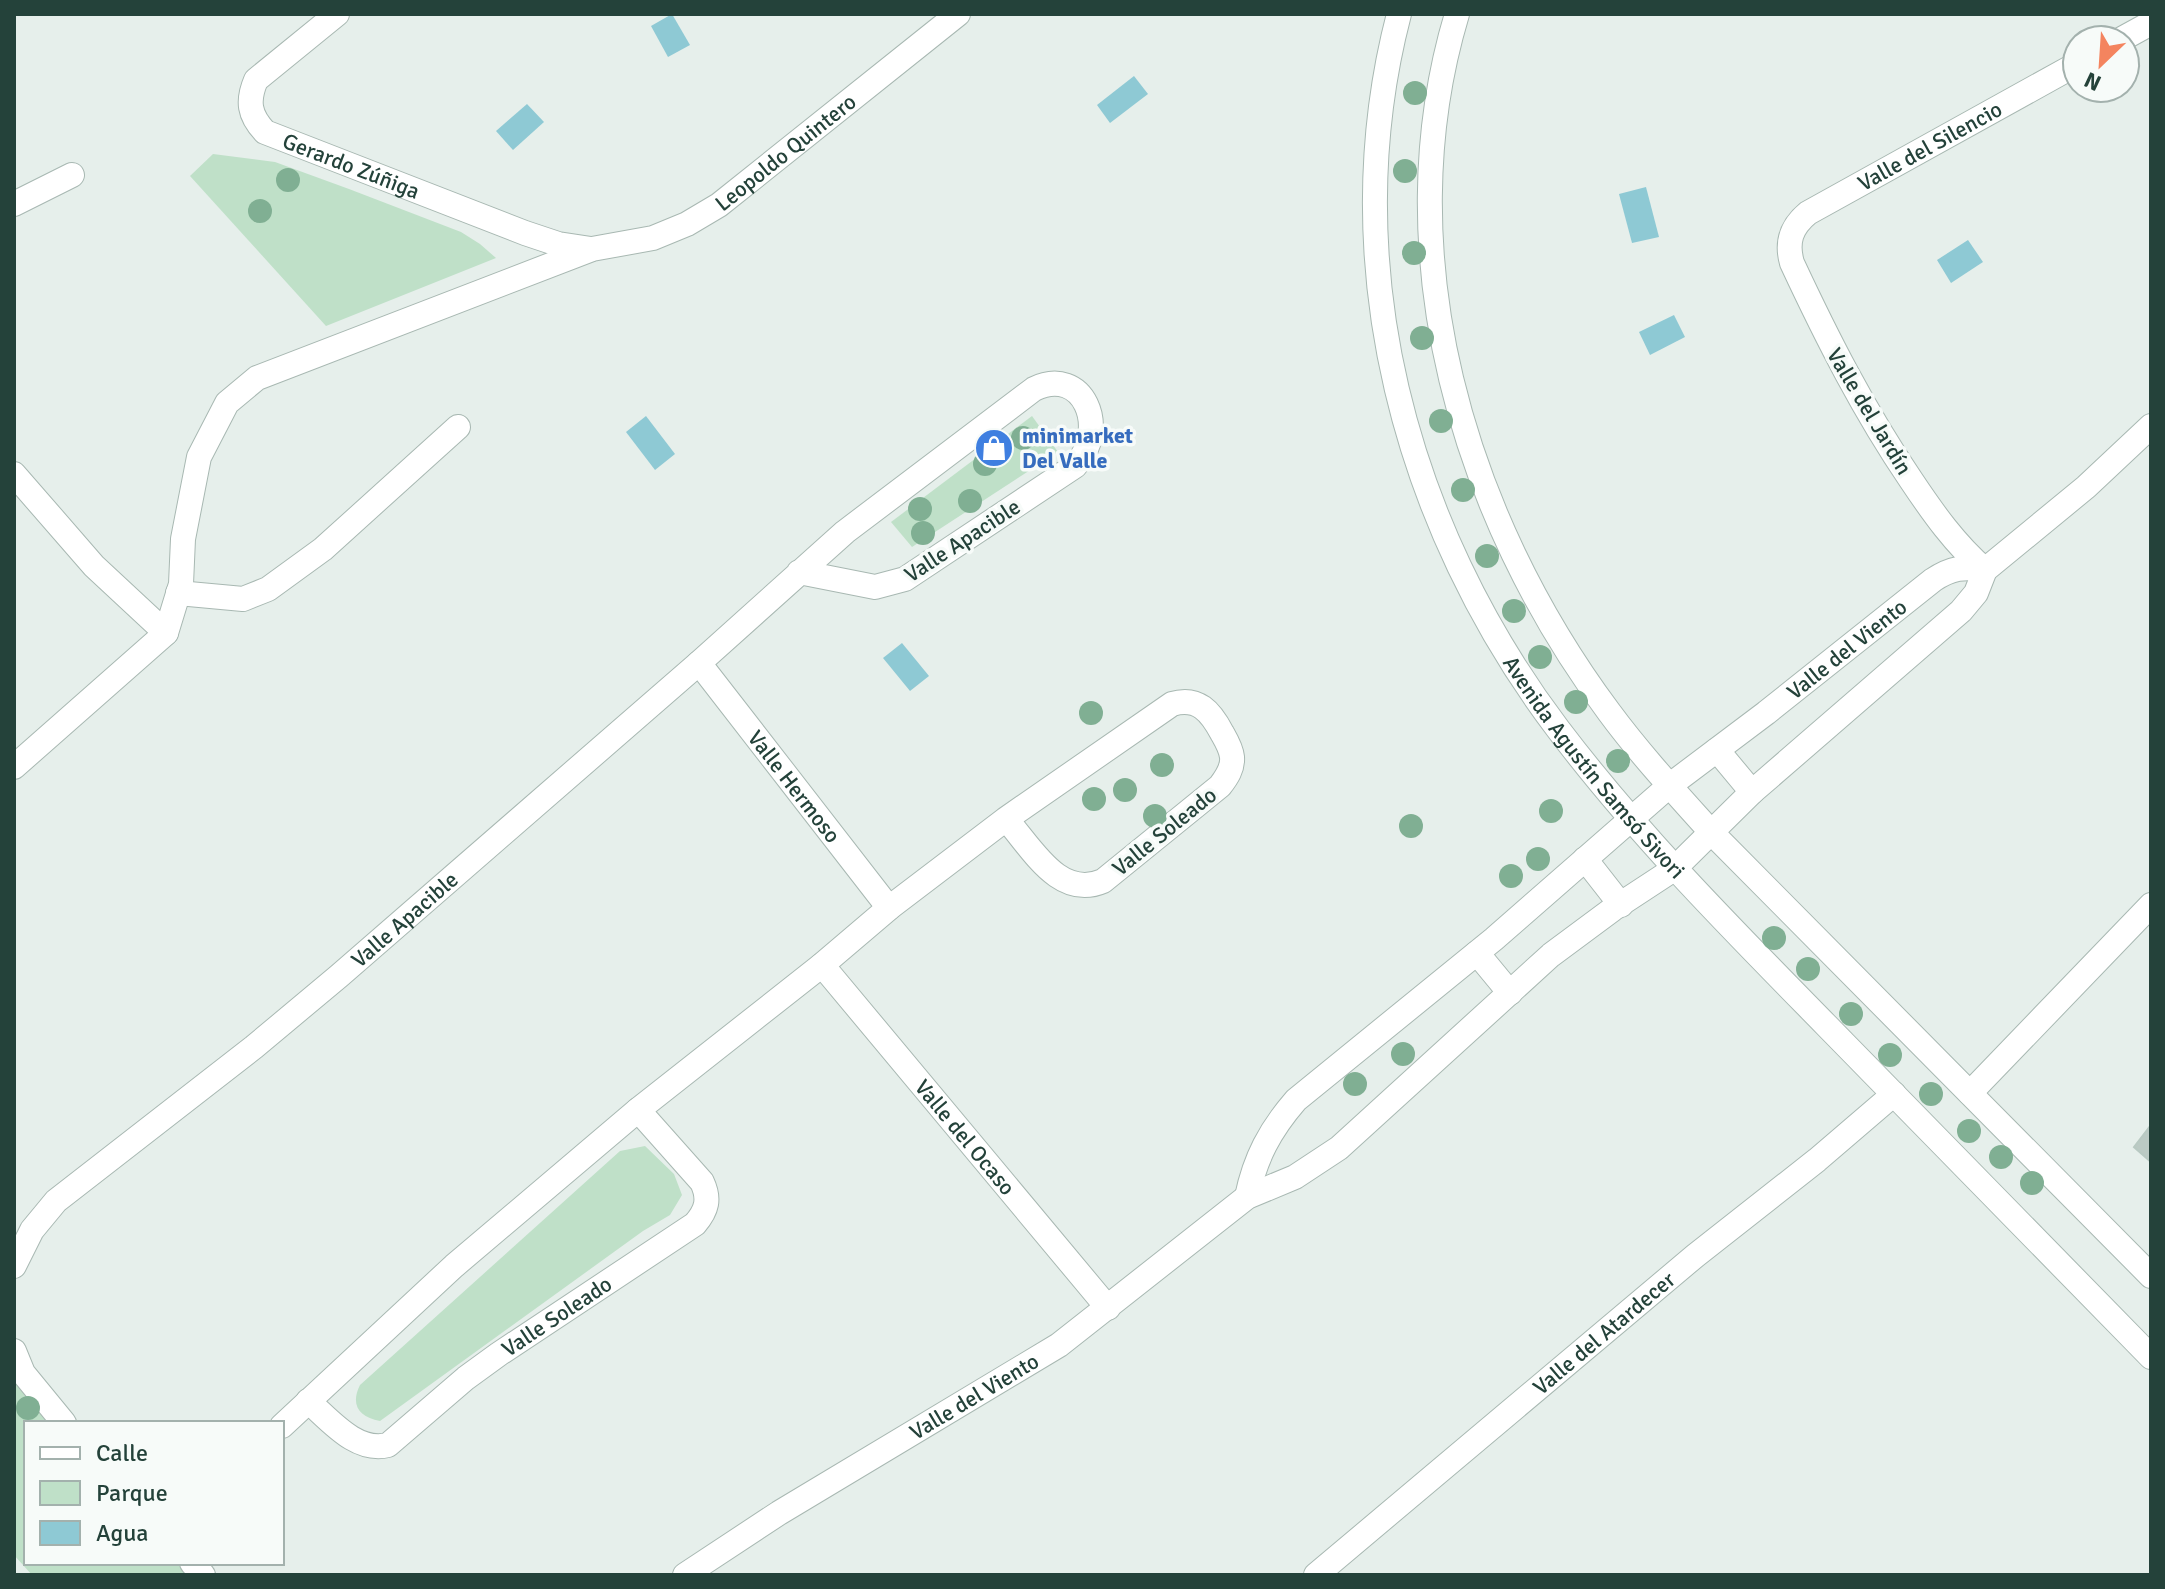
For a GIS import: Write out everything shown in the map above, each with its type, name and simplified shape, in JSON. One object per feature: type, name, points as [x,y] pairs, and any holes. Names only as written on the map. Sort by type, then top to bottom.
[{"type":"street","name":"Gerardo Zúñiga","points":[[337,14],[256,80],[250,94],[250,109],[255,122],[265,132],[525,233],[558,244],[592,249]]},
{"type":"street","name":"Leopoldo Quintero","points":[[592,249],[653,238],[687,224],[719,205],[958,14]]},
{"type":"street","name":"Avenida Agustín Samsó Sivori","points":[[1399,14],[1378,128],[1373,227],[1384,335],[1414,450],[1437,515],[1465,577],[1498,638],[1557,727],[1674,869],[2151,1357]]},
{"type":"street","name":"Avenida Agustín Samsó Sivori","points":[[1457,14],[1439,92],[1432,146],[1430,251],[1436,303],[1445,356],[1462,422],[1485,486],[1541,605],[1608,711],[1669,786],[2151,1276]]},
{"type":"street","name":"Valle del Silencio","points":[[1791,234],[1808,213],[2061,73]]},
{"type":"street","points":[[14,204],[72,175]]},
{"type":"street","name":"Valle del Jardín","points":[[1791,234],[1789,253],[1792,263],[1854,389],[1939,521],[1985,570]]},
{"type":"street","points":[[14,767],[166,633],[178,593],[187,514],[199,457],[227,403],[257,378],[592,249]]},
{"type":"street","name":"Valle Apacible","points":[[14,1266],[32,1230],[56,1201],[303,1006],[699,663],[799,572],[845,532],[1034,389],[1044,384],[1068,386],[1078,393],[1088,408],[1093,428],[1091,439],[1075,466],[905,579],[875,587],[799,572]]},
{"type":"street","name":"Valle del Viento","points":[[685,1575],[779,1513],[1059,1345],[1247,1197],[1295,1177],[1339,1148],[1551,955],[1674,869],[1752,792],[1961,611],[1976,593],[1985,570],[2086,487],[2151,426]]},
{"type":"street","points":[[178,593],[243,599],[268,589],[323,549],[458,427]]},
{"type":"street","points":[[14,474],[94,566],[166,633]]},
{"type":"street","name":"Valle del Viento","points":[[1247,1197],[1261,1149],[1276,1123],[1296,1100],[1477,953],[1669,786],[1946,572],[1961,567],[1985,570]]},
{"type":"street","name":"Valle Hermoso","points":[[699,663],[889,908]]},
{"type":"street","name":"Valle Soleado","points":[[284,1424],[454,1266],[638,1110],[889,908],[1006,819],[1163,709],[1182,701],[1195,702],[1212,715],[1230,746],[1231,766],[1220,786],[1103,881],[1091,886],[1079,887],[1059,879],[1006,819]]},
{"type":"street","points":[[1717,750],[1752,792]]},
{"type":"street","points":[[1585,859],[1621,905]]},
{"type":"street","points":[[1970,1093],[2151,905]]},
{"type":"street","points":[[1477,953],[1510,993]]},
{"type":"street","name":"Valle del Ocaso","points":[[822,965],[1108,1308]]},
{"type":"street","name":"Valle del Atardecer","points":[[1316,1575],[1695,1256],[1817,1160],[1894,1094]]},
{"type":"street","name":"Valle Soleado","points":[[308,1401],[359,1442],[378,1447],[388,1445],[499,1354],[695,1224],[707,1205],[707,1193],[702,1182],[638,1110]]},
{"type":"street","points":[[14,1351],[23,1373],[62,1421]]},
{"type":"green space","points":[[213,154],[275,162],[349,189],[461,232],[496,258],[326,326],[190,176]]},
{"type":"green space","points":[[1032,416],[1058,452],[912,547],[891,522]]},
{"type":"green space","points":[[645,1146],[674,1174],[682,1195],[670,1215],[643,1231],[380,1421],[358,1409],[356,1398],[360,1385],[620,1151]]},
{"type":"green space","points":[[14,1378],[50,1421],[24,1421],[24,1565],[180,1565],[189,1575],[32,1575],[14,1555]]},
{"type":"water","points":[[672,14],[690,45],[668,57],[651,26]]},
{"type":"water","points":[[1134,76],[1148,94],[1110,123],[1097,105]]},
{"type":"water","points":[[527,104],[544,122],[513,150],[496,131]]},
{"type":"water","points":[[1646,187],[1659,237],[1632,243],[1619,194]]},
{"type":"water","points":[[1968,240],[1983,262],[1951,283],[1937,260]]},
{"type":"water","points":[[1674,315],[1685,337],[1650,355],[1639,332]]},
{"type":"water","points":[[646,416],[675,454],[655,470],[626,432]]},
{"type":"water","points":[[902,643],[929,676],[910,691],[883,658]]},
{"type":"building","points":[[2151,1125],[2151,1162],[2134,1147]]},
{"type":"place","name":"minimarket Del Valle","points":[[994,448]]}]
